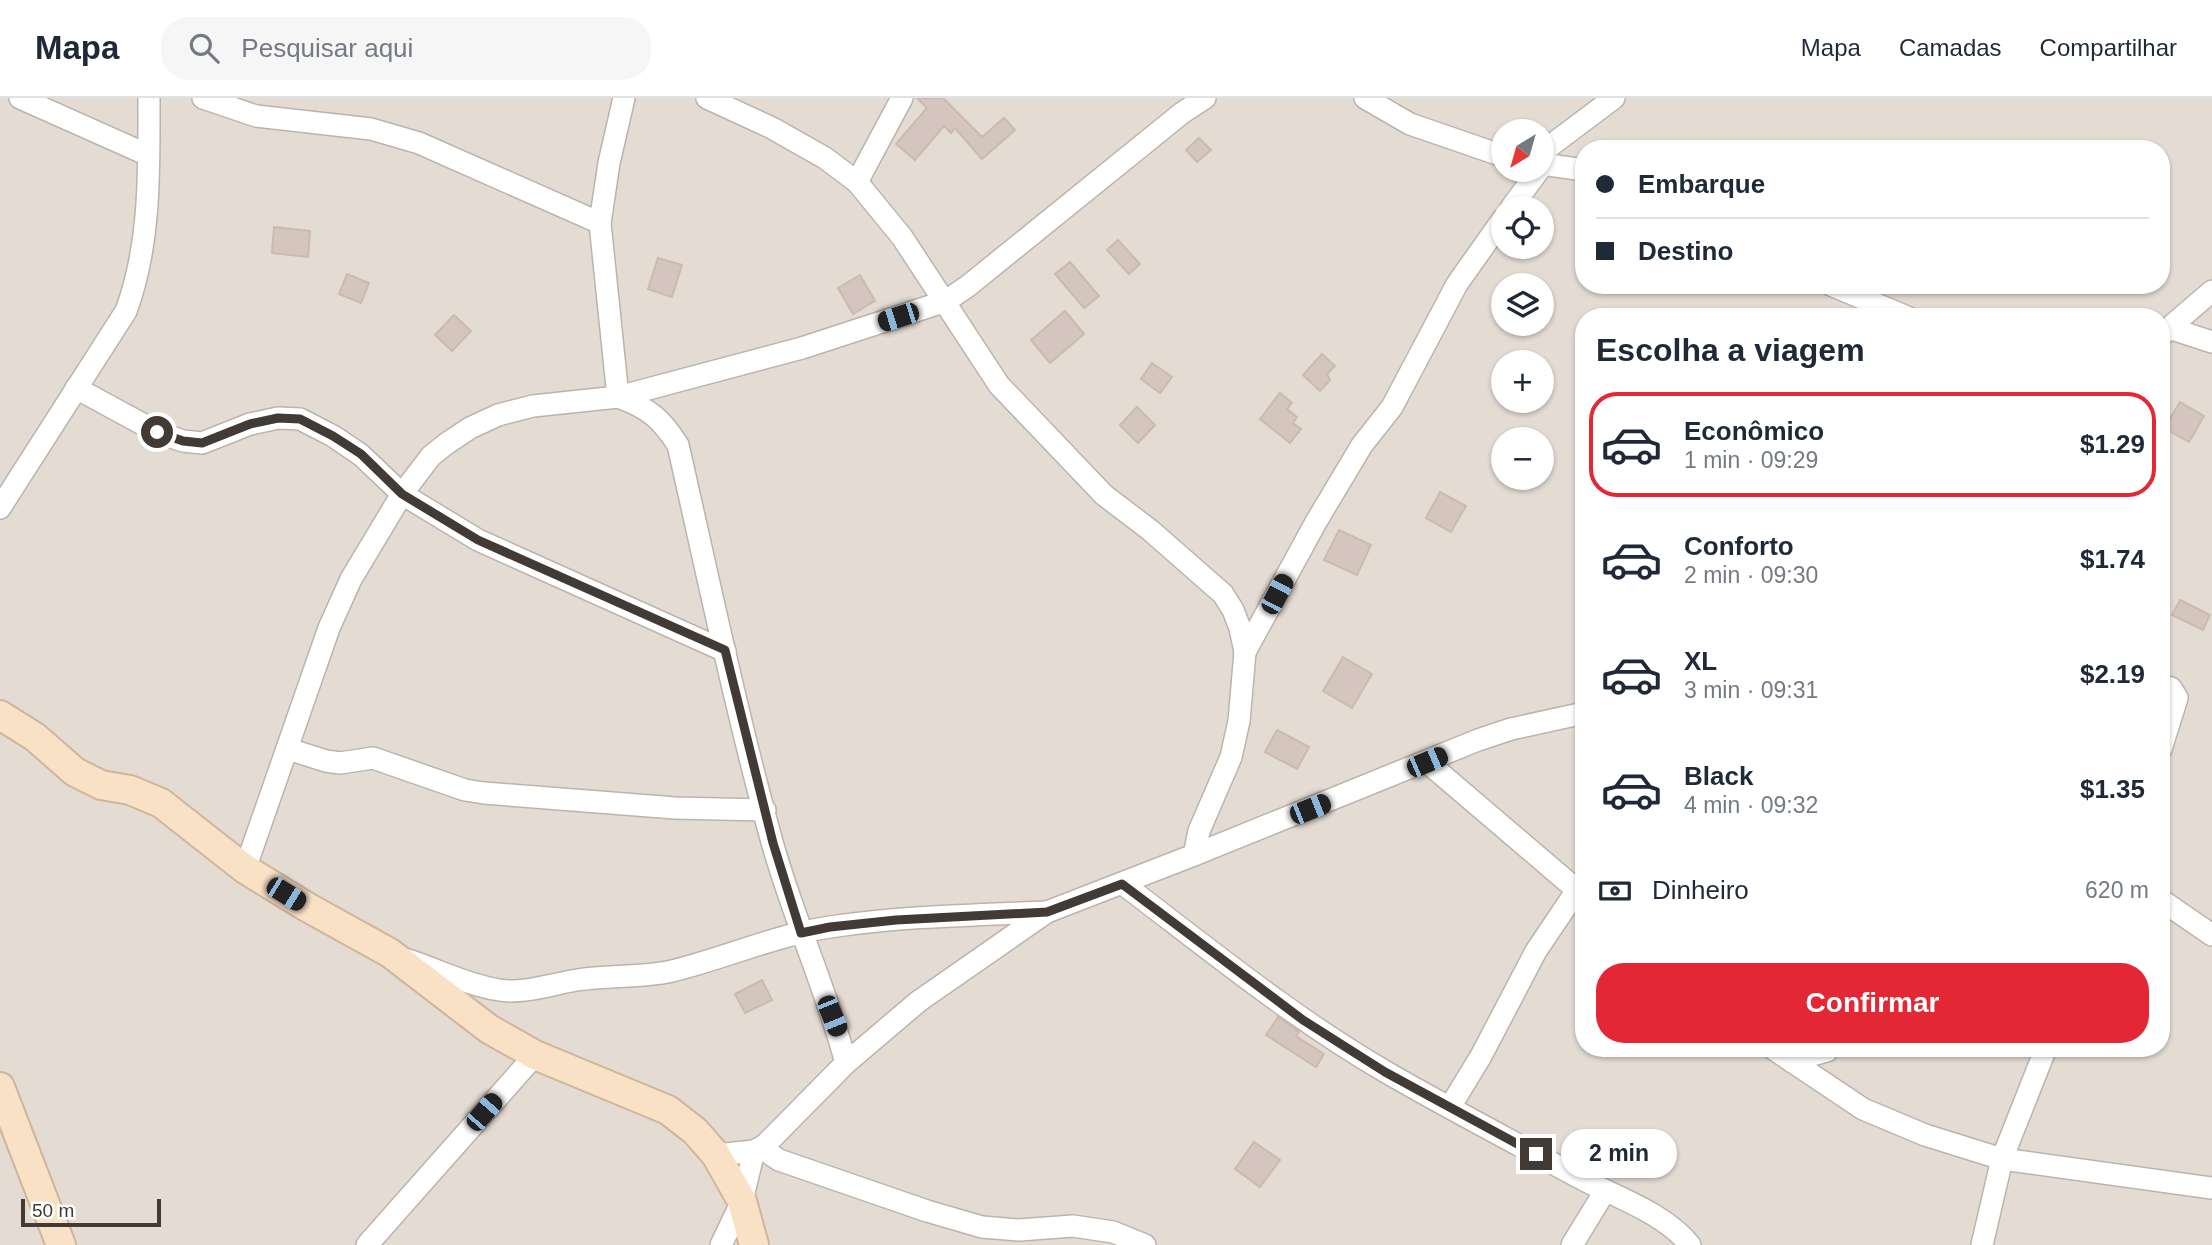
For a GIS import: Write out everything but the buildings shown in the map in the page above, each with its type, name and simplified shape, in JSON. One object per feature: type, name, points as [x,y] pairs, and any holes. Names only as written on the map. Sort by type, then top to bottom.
[{"type":"street","points":[[20,98],[148,155]]},
{"type":"street","points":[[203,98],[256,116],[371,129],[419,143],[600,223]]},
{"type":"street","points":[[618,397],[600,223],[609,163],[624,98]]},
{"type":"street","points":[[707,98],[772,128],[825,158],[857,182],[902,237],[946,301],[984,366],[999,385],[1104,495],[1150,530],[1223,594],[1240,628],[1245,652],[1239,721],[1231,757],[1204,816],[1194,855]]},
{"type":"street","points":[[857,182],[902,98]]},
{"type":"street","points":[[245,869],[328,628],[351,579],[402,494],[431,456],[470,428],[498,415],[533,406],[618,397],[802,348],[946,301],[1182,113],[1205,98]]},
{"type":"street","points":[[1365,98],[1410,124],[1491,152]]},
{"type":"street","points":[[1554,151],[1614,98]]},
{"type":"street","points":[[0,508],[126,311],[137,281],[148,194],[151,99]]},
{"type":"street","points":[[1554,165],[1575,169]]},
{"type":"street","points":[[1245,652],[1316,522],[1362,445],[1392,407],[1457,285],[1491,236]]},
{"type":"street","points":[[2170,328],[2212,291]]},
{"type":"street","points":[[1853,294],[1886,308]]},
{"type":"street","points":[[2170,333],[2212,342]]},
{"type":"street","points":[[76,388],[157,432],[183,441],[202,443],[250,424],[278,418],[300,419],[361,454],[402,494],[478,540],[725,650]]},
{"type":"street","points":[[618,397],[640,404],[652,412],[667,427],[678,445],[765,810],[801,933],[838,1030],[846,1063]]},
{"type":"street","points":[[1234,613],[1265,616]]},
{"type":"street","points":[[2170,688],[2178,698],[2170,722]]},
{"type":"street","points":[[0,715],[35,737],[75,772],[101,785],[130,790],[160,803],[245,869],[390,953],[489,1029],[535,1055],[668,1110],[695,1131],[716,1155],[741,1201],[754,1245]]},
{"type":"street","points":[[721,1245],[741,1201],[759,1148],[846,1063],[919,1001],[1047,912],[1511,729],[1575,715]]},
{"type":"street","points":[[288,749],[340,763],[373,758],[465,790],[484,793],[675,808],[765,810]]},
{"type":"street","points":[[1427,762],[1575,889]]},
{"type":"street","points":[[1122,884],[1303,1020],[1385,1072],[1656,1216],[1684,1237],[1690,1245]]},
{"type":"street","points":[[1450,1107],[1481,1056],[1536,951],[1575,900]]},
{"type":"street","points":[[2170,906],[2212,935]]},
{"type":"street","points":[[390,953],[478,984],[500,990],[520,991],[596,977],[638,977],[671,971],[830,927],[896,920],[1047,912]]},
{"type":"street","points":[[367,1245],[535,1055]]},
{"type":"street","points":[[1785,1057],[1863,1109],[1925,1135],[2002,1159],[2212,1188]]},
{"type":"street","points":[[1791,1061],[1804,1057]]},
{"type":"street","points":[[1826,1084],[1828,1057]]},
{"type":"street","points":[[1982,1245],[2002,1159],[2042,1057]]},
{"type":"street","points":[[0,1087],[61,1245]]},
{"type":"street","points":[[716,1155],[759,1148],[779,1160],[982,1227],[1019,1230],[1073,1226],[1113,1232],[1145,1245]]},
{"type":"street","points":[[1572,1245],[1605,1191]]},
{"type":"shaded area","points":[[0,98],[2212,98],[2212,1245],[0,1245]]},
{"type":"route","points":[[157,432],[183,441],[202,443],[250,424],[278,418],[300,419],[361,454],[402,494],[478,540],[725,650],[773,843],[801,933],[896,920],[1047,912],[1122,884],[1303,1020],[1385,1072],[1536,1154]]}]
